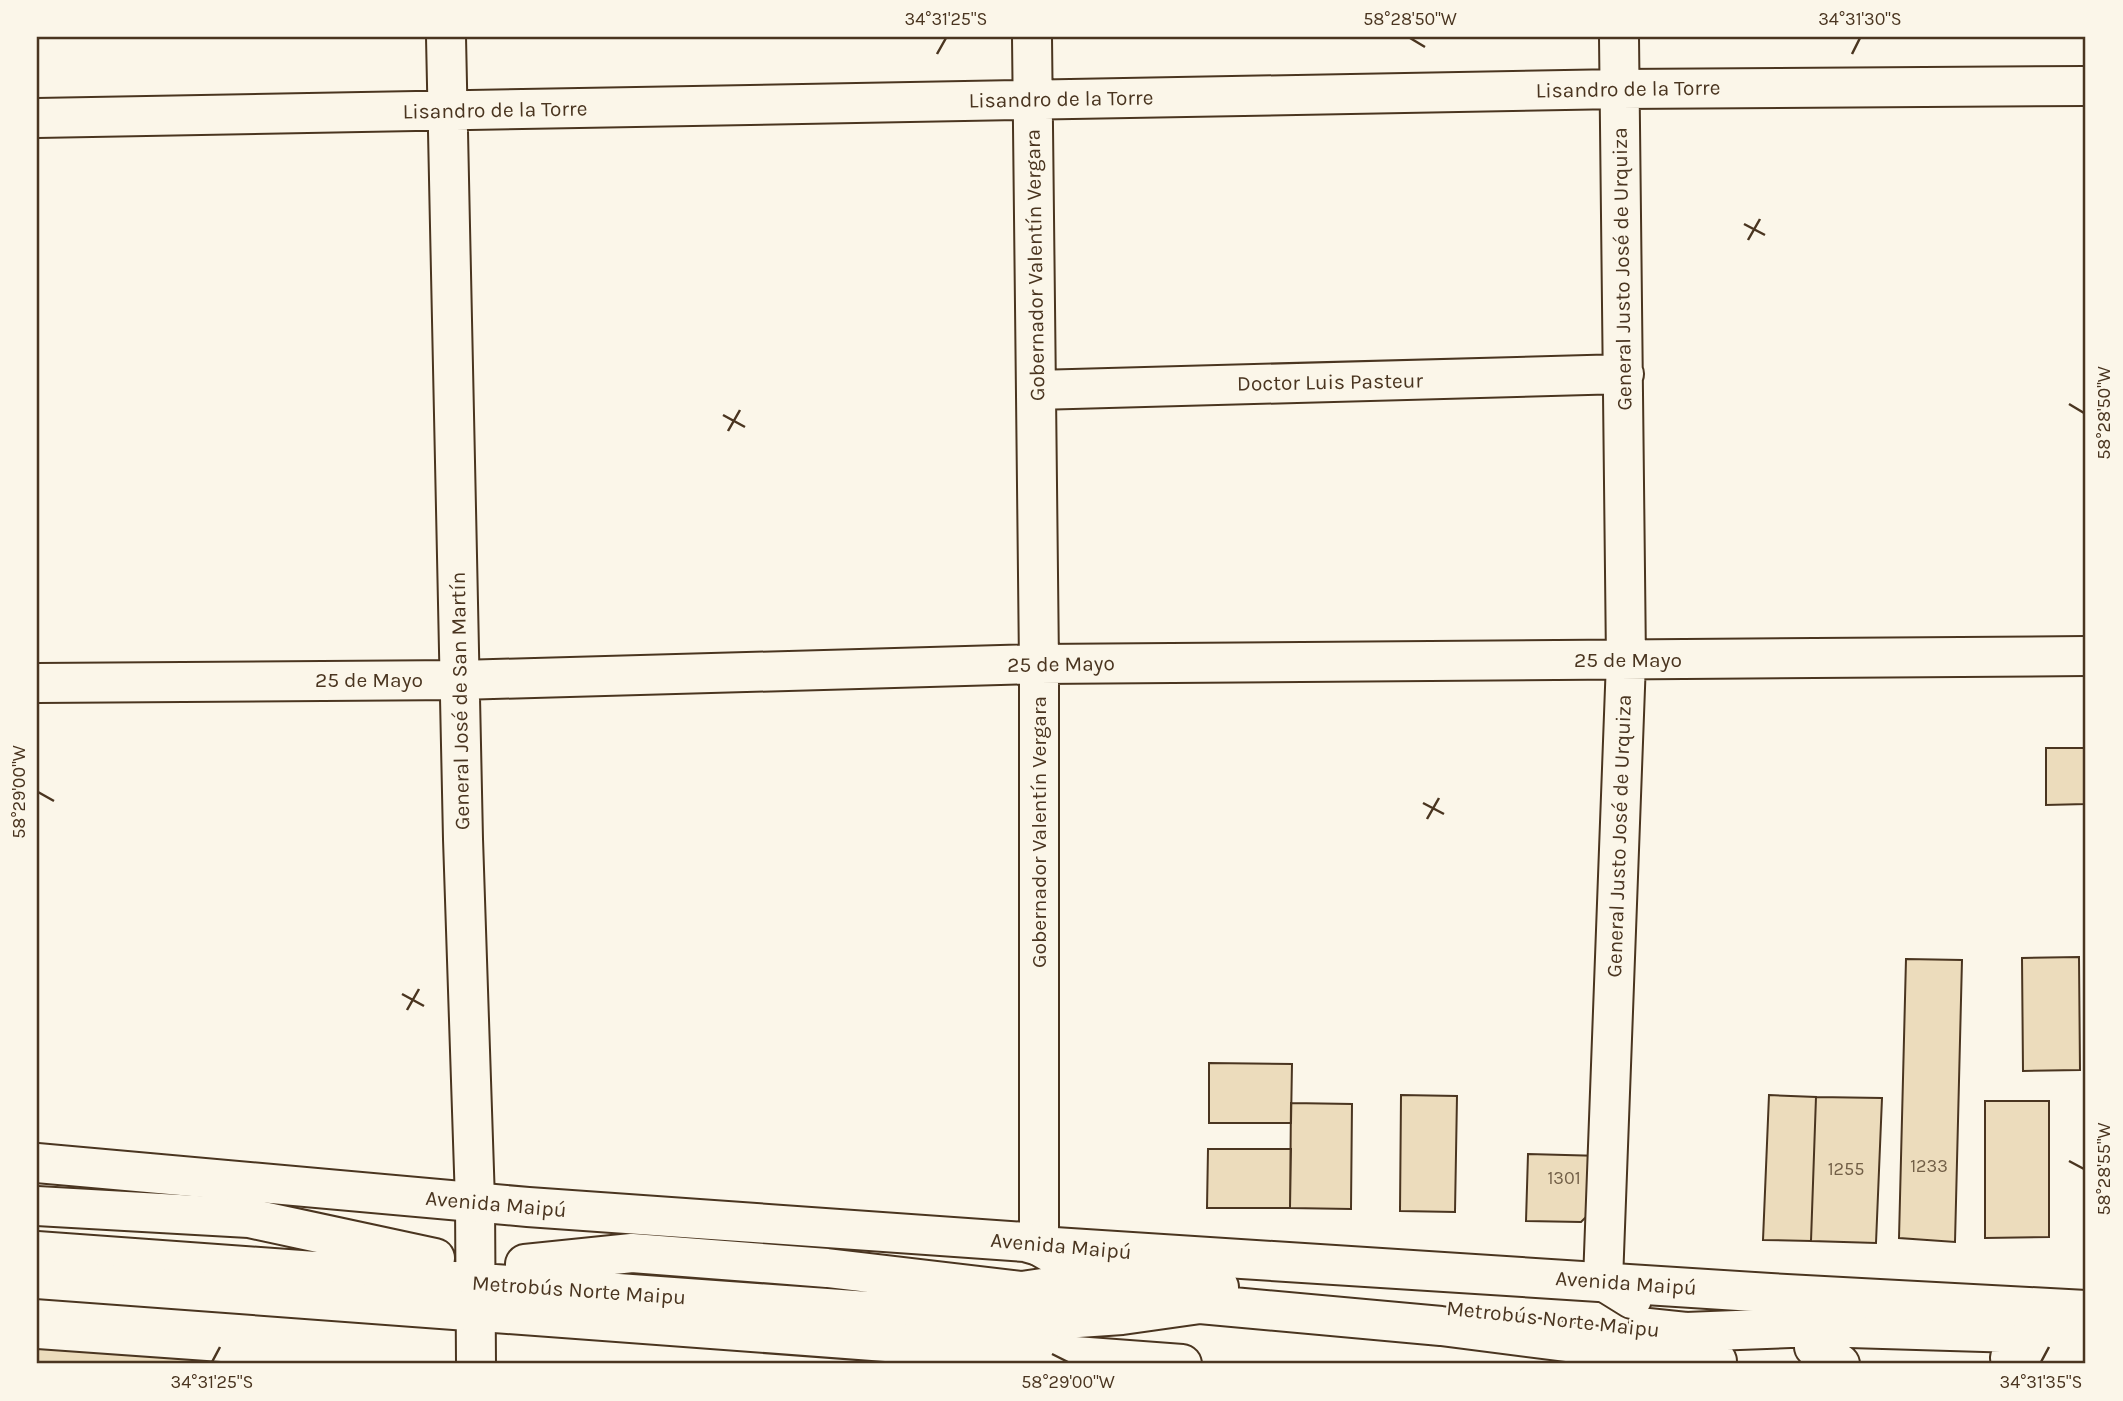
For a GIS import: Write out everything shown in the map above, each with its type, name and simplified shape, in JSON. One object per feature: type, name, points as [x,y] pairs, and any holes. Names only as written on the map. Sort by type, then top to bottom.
[{"type":"street","name":"General José de San Martín","points":[[446,37],[463,839],[475,1201],[476,1364]]},
{"type":"street","name":"Gobernador Valentín Vergara","points":[[1032,37],[1040,664],[1040,1246]]},
{"type":"street","name":"General Justo José de Urquiza","points":[[1603,1281],[1626,660],[1619,37]]},
{"type":"street","name":"Lisandro de la Torre","points":[[37,118],[1620,89],[2086,86]]},
{"type":"street","name":"Doctor Luis Pasteur","points":[[1036,390],[1624,374]]},
{"type":"street","name":"25 de Mayo","points":[[37,683],[460,680],[1040,664],[2086,656]]},
{"type":"street","name":"Avenida Maipú","points":[[37,1163],[475,1201],[1024,1242],[1040,1246],[1805,1295],[2086,1310]]},
{"type":"street","name":"Metrobús Norte Maipu","points":[[37,1206],[249,1218],[435,1258],[474,1284]]},
{"type":"street","name":"Metrobús Norte Maipu","points":[[37,1229],[435,1258]]},
{"type":"street","points":[[1040,1246],[1097,1281],[1122,1315],[1167,1364]]},
{"type":"street","name":"Metrobús Norte Maipu","points":[[37,1251],[1020,1322],[1122,1315],[1419,1332],[1718,1362],[1769,1352],[2086,1363]]},
{"type":"street","name":"Metrobús Norte Maipu","points":[[474,1284],[525,1264],[775,1274],[1022,1291],[1118,1277],[1686,1332],[1816,1327],[2086,1335]]},
{"type":"street","points":[[37,1279],[474,1284],[523,1316],[1167,1364]]},
{"type":"street","points":[[1603,1281],[1686,1332],[1718,1362]]},
{"type":"building","points":[[2046,748],[2086,748],[2086,804],[2046,805]]},
{"type":"building","points":[[2079,957],[2080,1070],[2023,1071],[2022,958]]},
{"type":"building","points":[[1906,959],[1962,960],[1955,1242],[1899,1238]]},
{"type":"building","points":[[1209,1063],[1292,1064],[1291,1123],[1209,1123]]},
{"type":"building","points":[[1401,1095],[1457,1096],[1455,1212],[1400,1211]]},
{"type":"building","points":[[1769,1095],[1816,1097],[1811,1241],[1763,1240]]},
{"type":"building","points":[[1816,1097],[1882,1098],[1876,1243],[1811,1241]]},
{"type":"building","points":[[1985,1101],[2049,1101],[2049,1237],[1985,1238]]},
{"type":"building","points":[[1985,1101],[2049,1101],[2049,1237],[1985,1238]]},
{"type":"building","points":[[1291,1103],[1352,1104],[1351,1209],[1290,1208]]},
{"type":"building","points":[[1208,1149],[1291,1149],[1290,1208],[1207,1208]]},
{"type":"building","points":[[1528,1154],[1602,1156],[1602,1201],[1581,1222],[1526,1221]]},
{"type":"building","points":[[37,1349],[234,1363],[234,1364],[37,1364]]}]
